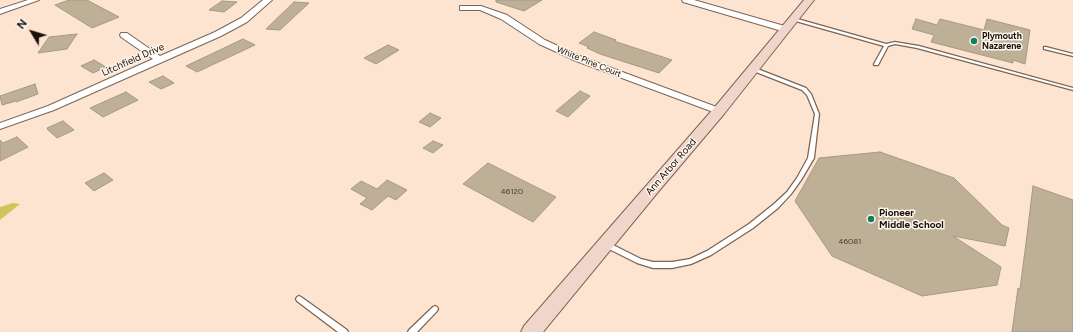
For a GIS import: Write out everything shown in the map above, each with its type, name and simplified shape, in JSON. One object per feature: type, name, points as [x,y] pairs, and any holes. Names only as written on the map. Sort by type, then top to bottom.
[{"type":"main road","name":"Ann Arbor Road","points":[[534,331],[605,244],[719,111],[809,0]]},
{"type":"street","points":[[2,10],[36,0]]},
{"type":"street","name":"Litchfield Drive","points":[[0,126],[51,108],[236,25],[268,0]]},
{"type":"street","points":[[686,0],[789,24]]},
{"type":"street","name":"White Pine Court","points":[[464,8],[481,8],[504,17],[542,42],[579,59],[719,111]]},
{"type":"street","points":[[124,35],[160,60]]},
{"type":"lane","points":[[789,24],[886,45],[895,43],[917,47],[1073,89]]},
{"type":"lane","points":[[876,64],[886,45]]},
{"type":"lane","points":[[1046,48],[1073,55]]},
{"type":"lane","points":[[605,244],[639,261],[653,265],[672,265],[691,261],[709,253],[751,226],[776,206],[789,193],[800,179],[811,158],[817,114],[809,94],[804,89],[752,69]]},
{"type":"lane","points":[[299,299],[344,332]]},
{"type":"lane","points":[[412,332],[435,309]]},
{"type":"shaded area","points":[[13,203],[20,204],[0,220],[0,207]]},
{"type":"building","points":[[69,0],[87,0],[119,17],[92,28],[55,5]]},
{"type":"building","points":[[496,0],[542,0],[524,11],[496,2]]},
{"type":"building","points":[[222,1],[237,2],[224,12],[209,10]]},
{"type":"building","points":[[294,2],[309,3],[280,30],[266,29]]},
{"type":"building","name":"Plymouth Nazarene","points":[[916,19],[937,25],[940,19],[984,30],[987,19],[1030,30],[1025,64],[1013,60],[1013,63],[931,42],[934,35],[912,29]]},
{"type":"building","points":[[594,32],[616,40],[614,41],[672,60],[659,73],[600,54],[579,43]]},
{"type":"building","points":[[77,34],[67,49],[38,53],[49,37]]},
{"type":"building","points":[[243,39],[255,45],[197,72],[186,66]]},
{"type":"building","points":[[388,45],[399,50],[376,64],[364,58]]},
{"type":"building","points":[[94,60],[106,67],[93,73],[81,66]]},
{"type":"building","points":[[163,76],[174,83],[161,89],[149,82]]},
{"type":"building","points":[[35,84],[38,94],[16,102],[2,105],[0,96]]},
{"type":"building","points":[[580,91],[590,96],[568,117],[556,111]]},
{"type":"building","points":[[126,92],[138,100],[103,117],[90,108]]},
{"type":"building","points":[[430,113],[441,118],[430,127],[419,122]]},
{"type":"building","points":[[63,121],[74,130],[57,138],[47,128]]},
{"type":"building","points":[[17,137],[28,147],[0,161],[0,140],[3,143]]},
{"type":"building","points":[[433,141],[443,145],[433,153],[423,148]]},
{"type":"building","points":[[880,152],[954,178],[1002,225],[1009,228],[1005,246],[953,236],[1001,267],[997,285],[922,296],[832,256],[795,201],[819,158]]},
{"type":"building","points":[[488,163],[556,197],[533,222],[463,184]]},
{"type":"building","points":[[104,173],[113,180],[94,191],[85,183]]},
{"type":"building","points":[[387,180],[407,190],[396,200],[388,196],[372,210],[360,204],[367,198],[351,189],[361,181],[377,189]]},
{"type":"building","points":[[1033,186],[1073,200],[1073,332],[1012,332],[1018,288],[1020,289]]},
{"type":"place","name":"Plymouth Nazarene","points":[[974,41]]},
{"type":"place","name":"Pioneer Middle School","points":[[871,219]]}]
